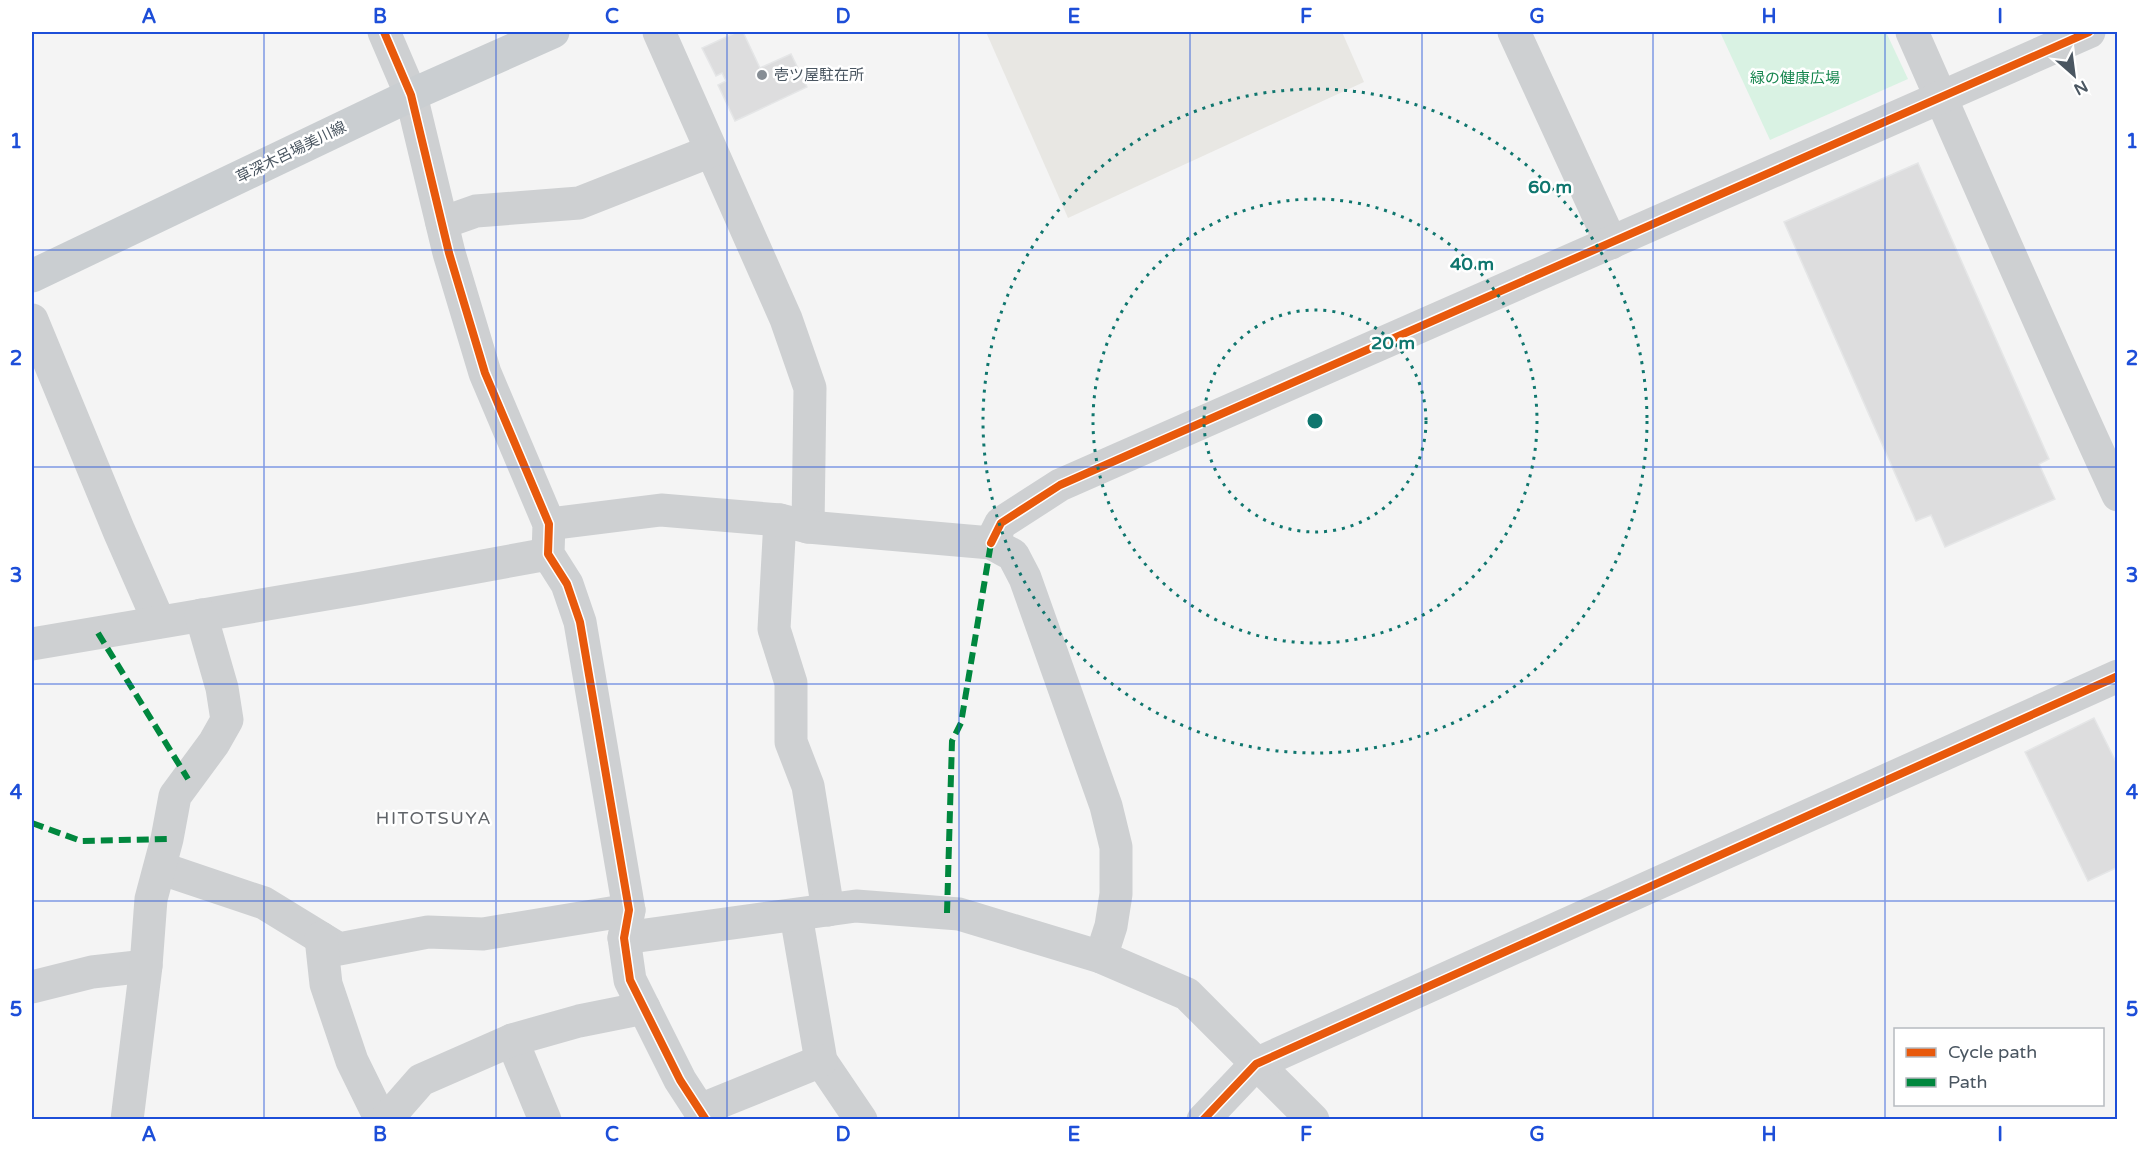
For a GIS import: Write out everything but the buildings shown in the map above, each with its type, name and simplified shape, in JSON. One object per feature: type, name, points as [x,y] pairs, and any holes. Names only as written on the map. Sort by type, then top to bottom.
[{"type":"main road","name":"草深木呂場美川線","points":[[32,276],[411,95],[553,32]]},
{"type":"street","points":[[384,32],[411,95],[442,223],[485,373],[580,622],[627,924],[630,981],[680,1080],[703,1115],[821,1061]]},
{"type":"street","points":[[658,32],[786,319],[810,388],[794,523],[774,629],[791,683],[791,742],[808,786],[828,910]]},
{"type":"street","points":[[1514,32],[1611,243]]},
{"type":"street","points":[[1912,32],[2010,251],[2071,396],[2118,495]]},
{"type":"street","points":[[991,543],[1001,523],[1060,485],[2089,32]]},
{"type":"street","points":[[442,223],[476,211],[579,203],[711,151]]},
{"type":"street","points":[[32,320],[159,622]]},
{"type":"street","points":[[32,644],[201,615],[549,539],[661,510],[991,543],[1013,555],[1025,578],[1106,807],[1116,848],[1116,894],[1111,926],[1101,957]]},
{"type":"street","points":[[127,1119],[146,966],[151,899],[175,796],[214,743],[227,720],[222,688],[201,615]]},
{"type":"street","points":[[1203,1119],[1256,1064],[2118,676]]},
{"type":"street","points":[[160,868],[264,903],[339,949],[428,932],[483,934],[796,915],[856,906],[959,914],[1101,957],[1187,994],[1313,1119]]},
{"type":"street","points":[[796,915],[821,1061],[861,1119]]},
{"type":"street","points":[[321,938],[326,984],[352,1061],[381,1119]]},
{"type":"street","points":[[32,987],[92,972],[146,966]]},
{"type":"street","points":[[386,1119],[420,1080],[512,1040],[579,1021],[644,1008]]},
{"type":"street","points":[[512,1040],[545,1119]]},
{"type":"shaded area","points":[[986,32],[1342,32],[1364,82],[1068,218]]},
{"type":"green space","name":"緑の健康広場","points":[[1720,32],[1886,32],[1908,79],[1770,140]]},
{"type":"marked path","points":[[947,913],[952,741],[961,723],[991,543]]},
{"type":"marked path","points":[[98,633],[188,779]]},
{"type":"marked path","points":[[32,823],[81,841],[167,839]]},
{"type":"cycle path","points":[[384,32],[411,95],[449,253],[485,373],[549,524],[548,554],[567,584],[580,622],[629,910],[624,938],[630,980],[680,1080],[706,1120]]},
{"type":"cycle path","points":[[991,543],[1001,523],[1060,485],[2089,32]]},
{"type":"cycle path","points":[[1203,1120],[1256,1064],[2118,676]]},
{"type":"place","name":"壱ツ屋駐在所","points":[[762,75]]},
{"type":"district","name":"HITOTSUYA","points":[[434,818]]}]
